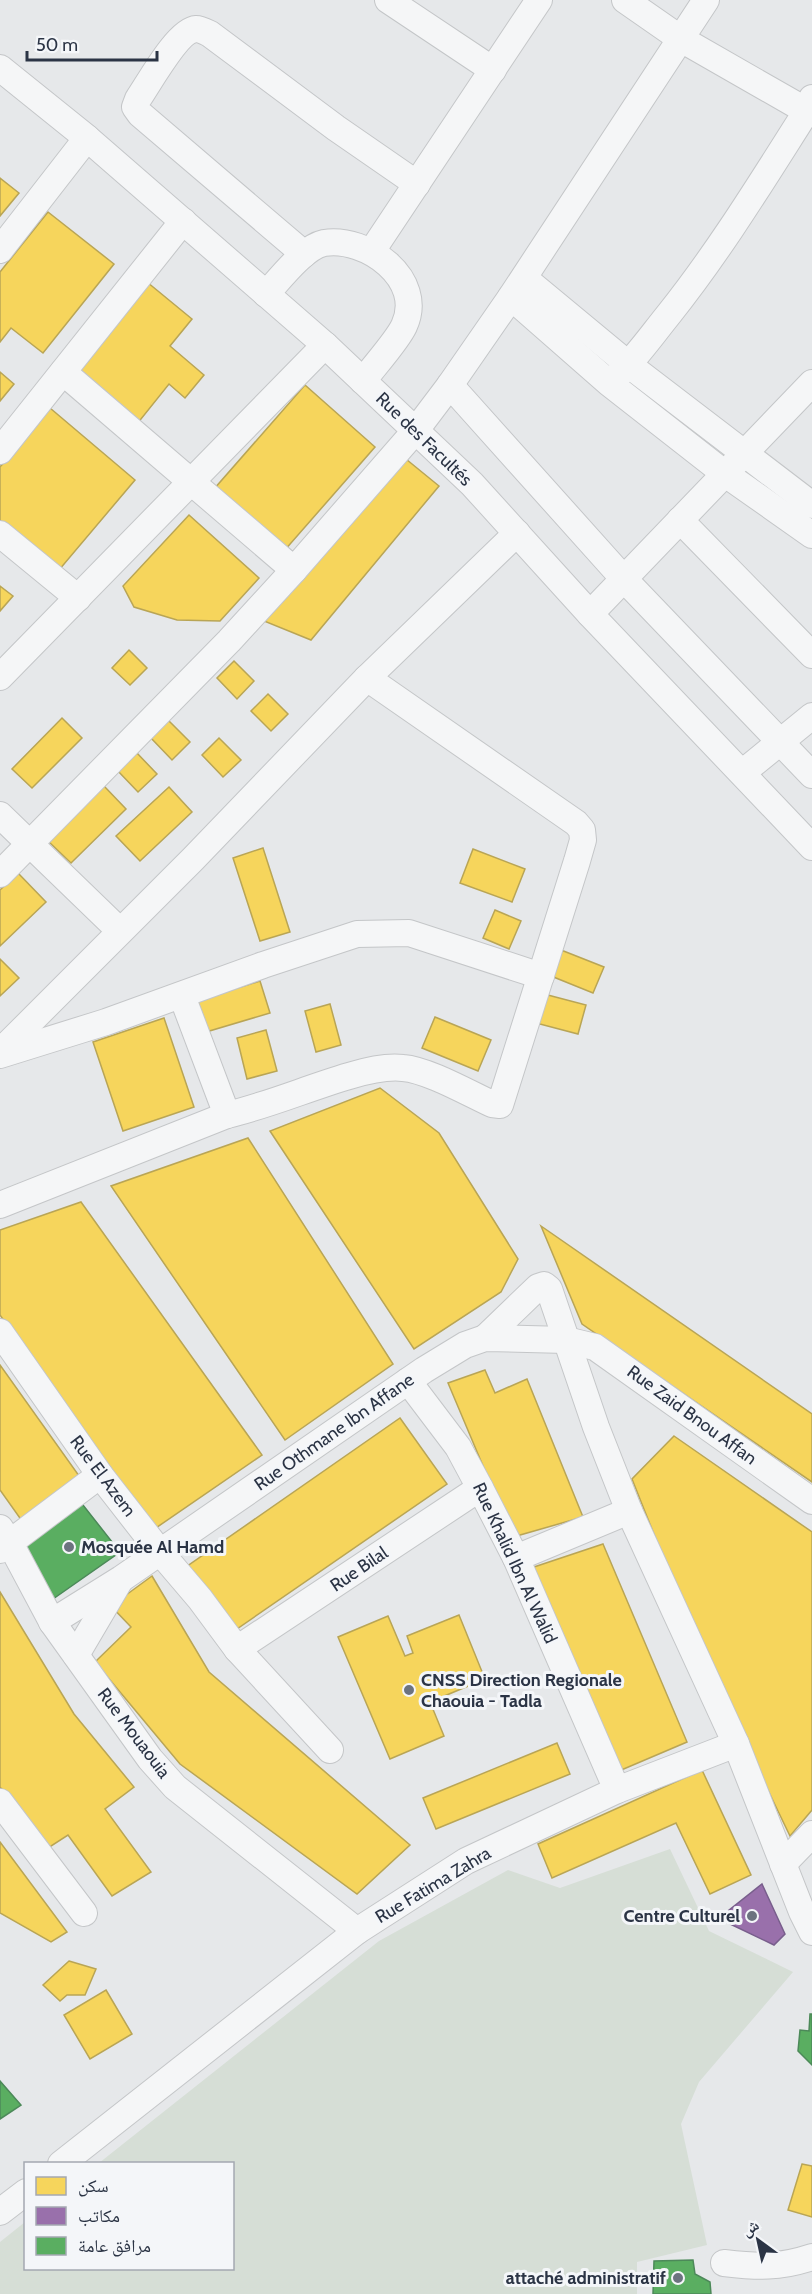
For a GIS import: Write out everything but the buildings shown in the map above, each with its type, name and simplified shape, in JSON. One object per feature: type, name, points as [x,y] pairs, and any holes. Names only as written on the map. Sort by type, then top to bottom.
[{"type":"street","points":[[388,0],[492,70]]},
{"type":"street","points":[[372,251],[539,0]]},
{"type":"street","points":[[609,383],[628,365],[686,292],[732,228],[810,108],[681,39],[625,0]]},
{"type":"street","points":[[0,874],[229,641],[416,430],[518,288],[706,0]]},
{"type":"street","points":[[303,254],[140,114],[135,107],[138,99],[179,39],[189,31],[198,29],[210,34],[336,128],[417,184]]},
{"type":"street","name":"Rue des Facultés","points":[[0,68],[87,138],[183,221],[325,345],[416,430],[472,484],[591,614],[812,847]]},
{"type":"street","points":[[0,250],[87,138]]},
{"type":"street","points":[[0,451],[183,221]]},
{"type":"street","points":[[266,294],[303,254],[322,243],[340,243],[372,251],[395,270],[406,289],[409,307],[404,326],[363,381]]},
{"type":"street","points":[[518,288],[628,365],[812,505]]},
{"type":"street","points":[[518,288],[609,383],[724,473],[812,535]]},
{"type":"street","points":[[0,677],[325,345]]},
{"type":"street","points":[[63,372],[294,570]]},
{"type":"street","points":[[591,614],[812,382]]},
{"type":"street","points":[[450,385],[623,578],[812,775]]},
{"type":"street","points":[[680,520],[812,654]]},
{"type":"street","points":[[0,1054],[218,834],[367,678],[517,533]]},
{"type":"street","points":[[0,534],[78,598]]},
{"type":"street","points":[[0,1205],[227,1115],[250,1110],[325,1083],[373,1069],[404,1068],[431,1077],[492,1104],[500,1105],[578,861],[583,840],[582,830],[576,823],[367,678]]},
{"type":"street","points":[[742,773],[812,716]]},
{"type":"street","points":[[0,816],[120,931]]},
{"type":"street","points":[[0,1054],[182,996],[262,965],[357,934],[409,933],[541,976]]},
{"type":"street","points":[[182,996],[227,1115]]},
{"type":"street","points":[[485,1338],[538,1287],[544,1285],[549,1288],[629,1511],[736,1744],[812,1932]]},
{"type":"street","name":"Rue El Azem","points":[[0,1332],[100,1475],[160,1552],[200,1599],[237,1649],[330,1750]]},
{"type":"street","name":"Rue Othmane Ibn Affane","points":[[52,1622],[121,1579],[408,1381],[465,1345],[485,1338],[566,1340]]},
{"type":"street","name":"Rue Zaid Bnou Affan","points":[[566,1340],[595,1347],[626,1367],[812,1501]]},
{"type":"street","name":"Rue Khalid Ibn Al Walid","points":[[408,1381],[458,1447],[516,1558],[617,1790]]},
{"type":"street","points":[[3,1541],[100,1475]]},
{"type":"street","name":"Rue Bilal","points":[[237,1649],[480,1488]]},
{"type":"street","points":[[516,1558],[629,1511]]},
{"type":"street","name":"Rue Mouaouia","points":[[3,1541],[52,1622],[150,1759],[175,1786],[357,1931]]},
{"type":"street","name":"Rue Othmane Ibn Affane","points":[[76,1655],[121,1579]]},
{"type":"street","name":"Rue Fatima Zahra","points":[[62,2162],[357,1931],[466,1861],[617,1790],[736,1744]]},
{"type":"street","points":[[0,1802],[84,1913]]},
{"type":"street","points":[[783,1864],[812,1834]]},
{"type":"street","points":[[0,2212],[24,2194]]},
{"type":"street","points":[[724,2263],[756,2267],[788,2265],[812,2257]]},
{"type":"shaded area","points":[[670,1849],[709,1931],[793,1972],[699,2082],[681,2124],[707,2245],[637,2262],[637,2294],[0,2294],[0,2242],[24,2223],[24,2270],[234,2270],[234,2162],[100,2162],[379,1941],[508,1870],[560,1888]]},
{"type":"place","name":"Mosquée Al Hamd","points":[[69,1547]]},
{"type":"place","name":"CNSS Direction Regionale Chaouia - Tadla","points":[[409,1690]]},
{"type":"place","name":"Centre Culturel","points":[[752,1916]]},
{"type":"place","name":"attaché administratif","points":[[678,2278]]}]
